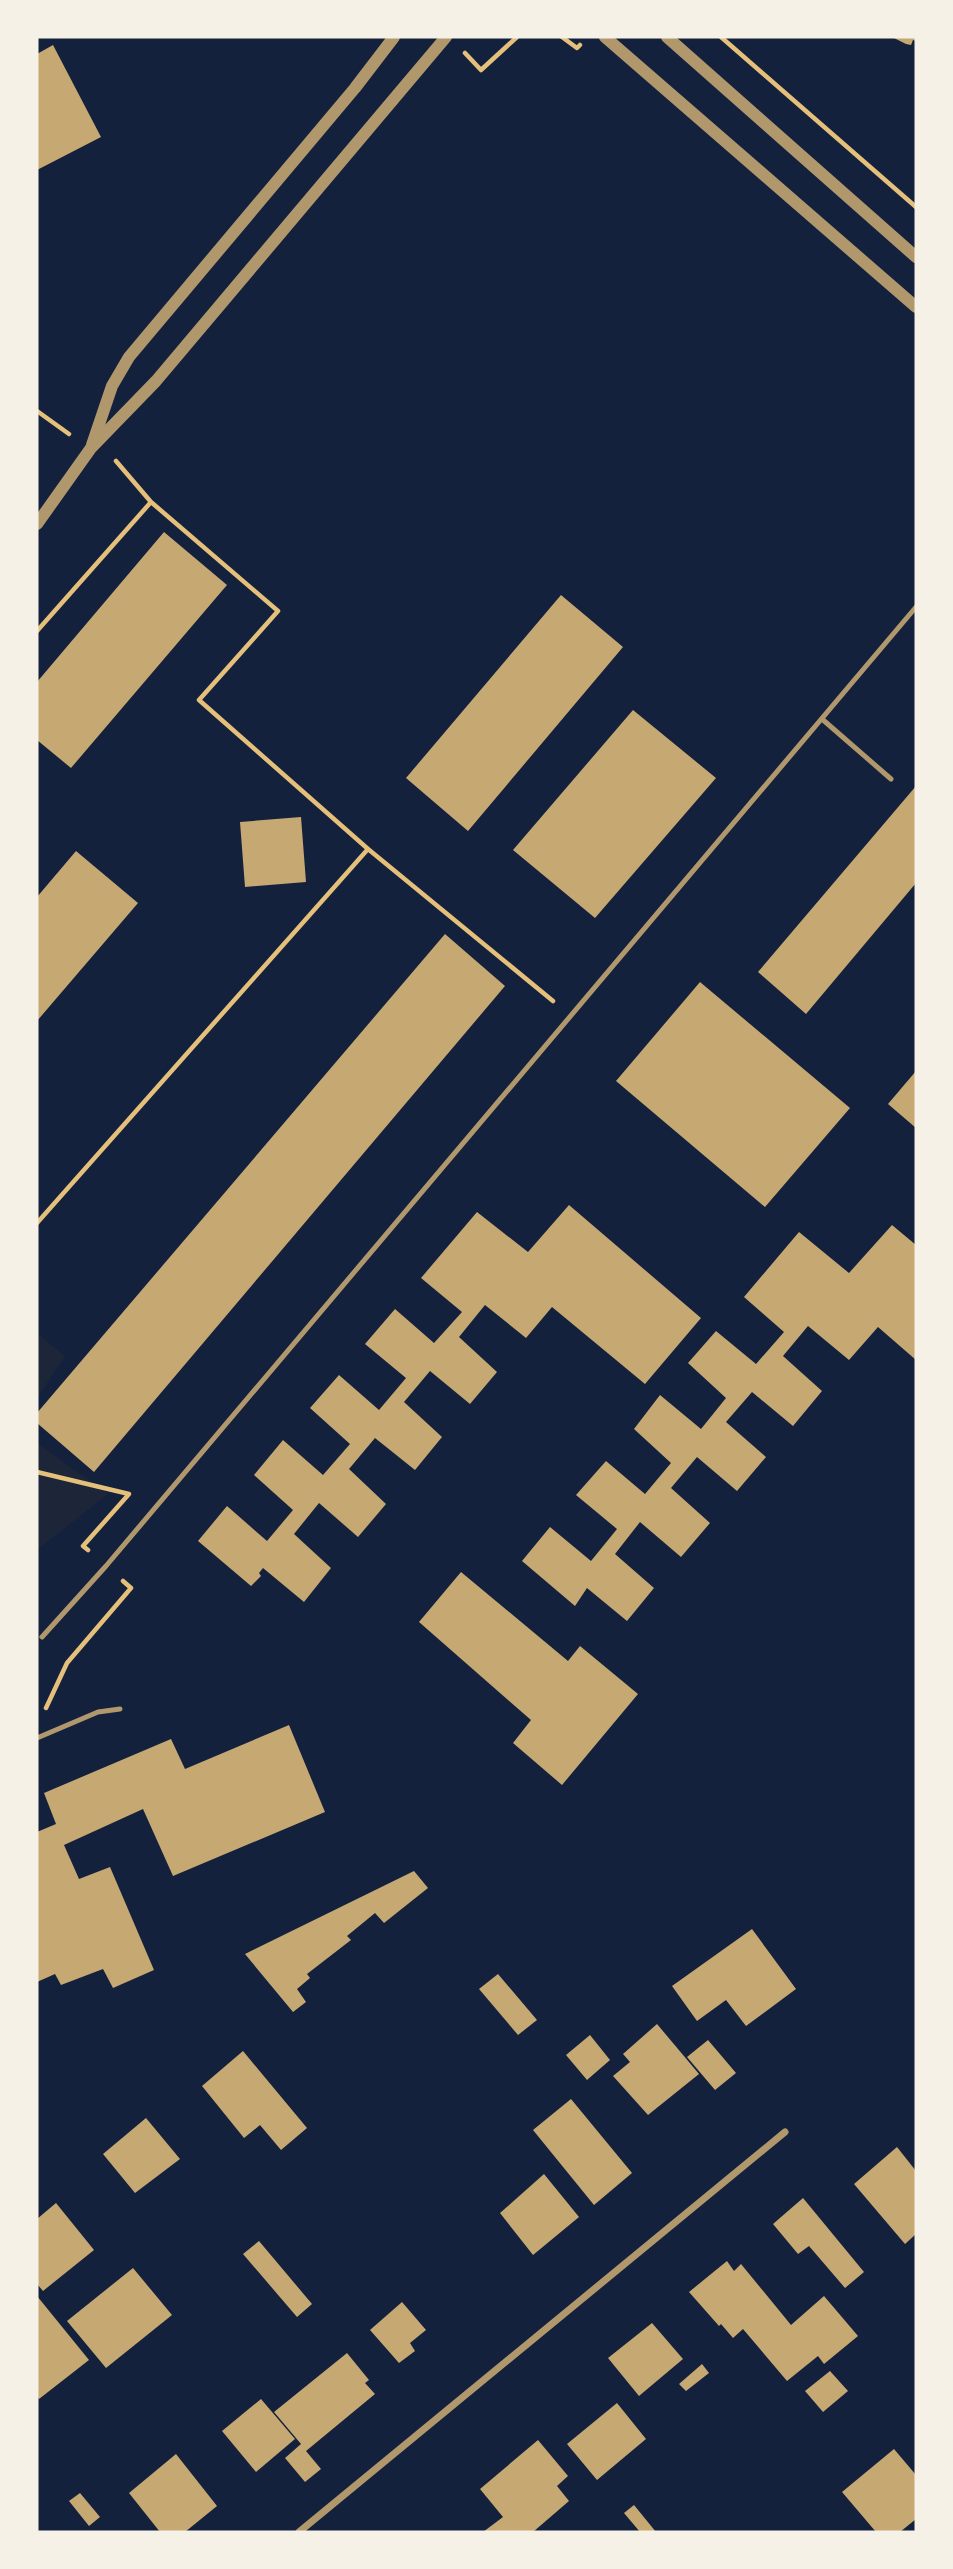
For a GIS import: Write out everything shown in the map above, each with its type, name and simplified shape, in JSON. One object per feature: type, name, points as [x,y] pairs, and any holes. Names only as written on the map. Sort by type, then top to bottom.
[{"type":"street","points":[[90,448],[112,386],[129,357],[355,88],[394,37]]},
{"type":"street","points":[[37,524],[90,448],[156,381],[446,37]]},
{"type":"street","points":[[605,37],[916,307]]},
{"type":"street","points":[[667,37],[916,257]]},
{"type":"street","points":[[299,2532],[785,2132]]},
{"type":"lane","points":[[42,1637],[106,1566],[916,607]]},
{"type":"lane","points":[[822,719],[891,779]]},
{"type":"lane","points":[[37,1738],[98,1712],[120,1710]]},
{"type":"path","points":[[446,37],[461,48],[481,70],[517,37]]},
{"type":"path","points":[[721,37],[916,207]]},
{"type":"path","points":[[37,411],[90,448],[118,463],[151,502],[278,611],[199,700],[369,849],[554,1001],[546,1014],[563,1027]]},
{"type":"path","points":[[37,631],[151,502]]},
{"type":"path","points":[[37,1223],[369,849]]},
{"type":"shaded area","points":[[37,1333],[65,1356],[37,1398]]},
{"type":"shaded area","points":[[37,1443],[108,1494],[37,1550]]},
{"type":"building","points":[[892,37],[916,37],[916,41],[913,40],[911,45]]},
{"type":"building","points":[[53,45],[101,137],[37,170],[37,54]]},
{"type":"building","points":[[164,532],[227,585],[71,768],[37,740],[37,682]]},
{"type":"building","points":[[561,595],[623,647],[468,831],[406,778]]},
{"type":"building","points":[[633,710],[716,778],[595,918],[513,850]]},
{"type":"building","points":[[916,786],[916,883],[806,1014],[758,972]]},
{"type":"building","points":[[301,817],[306,882],[245,887],[240,822]]},
{"type":"building","points":[[76,851],[138,903],[37,1021],[37,897]]},
{"type":"building","points":[[445,934],[505,986],[94,1472],[37,1423],[37,1413]]},
{"type":"building","points":[[700,982],[850,1108],[765,1207],[616,1081]]},
{"type":"building","points":[[916,1071],[916,1128],[888,1104]]},
{"type":"building","points":[[569,1205],[701,1318],[645,1384],[552,1307],[526,1338],[485,1305],[459,1337],[497,1372],[470,1404],[430,1371],[404,1402],[442,1437],[415,1470],[375,1438],[349,1469],[386,1504],[358,1537],[319,1503],[294,1534],[331,1568],[304,1602],[263,1568],[259,1573],[261,1576],[251,1586],[198,1541],[227,1506],[267,1541],[293,1510],[254,1475],[283,1440],[323,1475],[350,1444],[310,1408],[339,1375],[379,1410],[406,1378],[365,1344],[395,1309],[434,1343],[462,1312],[421,1278],[477,1212],[528,1252]]},
{"type":"building","points":[[892,1225],[916,1245],[916,1360],[878,1327],[849,1360],[808,1326],[783,1356],[822,1391],[793,1426],[752,1392],[726,1422],[766,1457],[737,1491],[697,1457],[671,1488],[710,1523],[681,1557],[640,1522],[615,1554],[654,1588],[627,1621],[587,1588],[575,1606],[522,1561],[550,1527],[591,1561],[617,1529],[576,1495],[606,1461],[645,1494],[671,1463],[634,1429],[660,1395],[701,1429],[726,1398],[688,1363],[716,1331],[756,1364],[784,1332],[744,1297],[799,1232],[849,1273]]},
{"type":"building","points":[[461,1572],[568,1661],[580,1646],[638,1694],[562,1785],[513,1743],[531,1720],[419,1622]]},
{"type":"building","points":[[289,1725],[325,1812],[173,1876],[143,1809],[64,1845],[79,1879],[110,1867],[154,1970],[113,1988],[103,1969],[61,1985],[55,1974],[37,1982],[37,1832],[56,1824],[44,1793],[171,1739],[185,1769]]},
{"type":"building","points":[[414,1871],[428,1888],[384,1923],[375,1913],[347,1936],[351,1940],[307,1974],[310,1978],[297,1989],[306,2002],[293,2012],[245,1954]]},
{"type":"building","points":[[752,1929],[796,1989],[746,2026],[726,2000],[697,2021],[672,1986]]},
{"type":"building","points":[[498,1974],[537,2020],[518,2035],[479,1989]]},
{"type":"building","points":[[657,2024],[699,2074],[648,2115],[613,2076],[630,2062],[623,2054]]},
{"type":"building","points":[[590,2035],[610,2060],[587,2080],[566,2055]]},
{"type":"building","points":[[708,2040],[736,2073],[715,2090],[687,2057]]},
{"type":"building","points":[[243,2051],[307,2128],[281,2150],[260,2125],[244,2138],[202,2086]]},
{"type":"building","points":[[571,2099],[632,2173],[594,2205],[533,2130]]},
{"type":"building","points":[[146,2118],[180,2159],[135,2193],[103,2154]]},
{"type":"building","points":[[897,2147],[916,2171],[916,2234],[905,2244],[854,2184]]},
{"type":"building","points":[[544,2174],[579,2217],[533,2255],[500,2213]]},
{"type":"building","points":[[803,2198],[864,2272],[845,2288],[809,2246],[798,2254],[773,2224]]},
{"type":"building","points":[[56,2203],[94,2250],[43,2291],[37,2284],[37,2219]]},
{"type":"building","points":[[259,2241],[312,2304],[297,2317],[243,2254]]},
{"type":"building","points":[[727,2261],[734,2271],[741,2264],[791,2325],[824,2296],[858,2336],[824,2364],[818,2356],[787,2381],[743,2329],[733,2338],[689,2292]]},
{"type":"building","points":[[133,2268],[172,2315],[106,2368],[67,2321]]},
{"type":"building","points":[[37,2296],[89,2360],[39,2399],[37,2396]]},
{"type":"building","points":[[402,2302],[426,2330],[410,2343],[415,2351],[399,2363],[370,2330]]},
{"type":"building","points":[[652,2323],[683,2359],[639,2396],[608,2358]]},
{"type":"building","points":[[347,2353],[369,2380],[365,2383],[375,2394],[306,2451],[321,2469],[305,2482],[285,2458],[301,2444],[274,2412]]},
{"type":"building","points":[[702,2364],[709,2373],[686,2391],[679,2384]]},
{"type":"building","points":[[830,2371],[848,2391],[823,2412],[805,2391]]},
{"type":"building","points":[[261,2399],[295,2439],[256,2472],[222,2431]]},
{"type":"building","points":[[617,2403],[646,2439],[597,2480],[567,2444]]},
{"type":"building","points":[[538,2440],[568,2476],[557,2486],[569,2501],[533,2532],[483,2532],[503,2517],[480,2489]]},
{"type":"building","points":[[894,2449],[916,2475],[916,2519],[900,2532],[876,2532],[842,2492]]},
{"type":"building","points":[[176,2454],[217,2506],[185,2532],[160,2532],[129,2493]]},
{"type":"building","points":[[80,2493],[100,2517],[89,2526],[69,2501]]},
{"type":"building","points":[[634,2505],[656,2532],[640,2532],[624,2513]]}]
